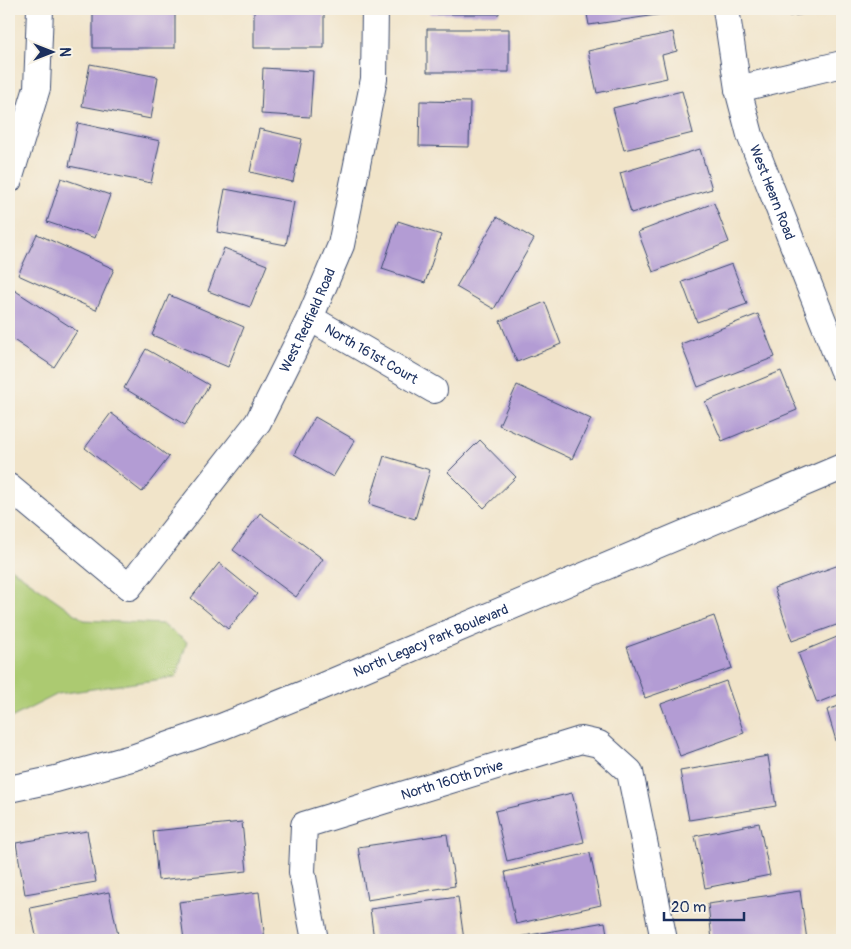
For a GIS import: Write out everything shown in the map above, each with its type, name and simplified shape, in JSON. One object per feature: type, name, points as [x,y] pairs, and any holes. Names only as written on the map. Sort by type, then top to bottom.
[{"type":"street","points":[[9,180],[38,88],[40,9]]},
{"type":"street","name":"West Redfield Road","points":[[9,487],[129,587],[258,422],[310,318],[341,245],[374,79],[375,9]]},
{"type":"street","name":"West Hearn Road","points":[[726,9],[738,89],[750,135],[842,369]]},
{"type":"street","points":[[738,89],[842,64]]},
{"type":"street","name":"North 161st Court","points":[[310,318],[434,390]]},
{"type":"street","name":"North Legacy Park Boulevard","points":[[9,789],[56,779],[135,757],[221,727],[842,467]]},
{"type":"street","name":"North 160th Drive","points":[[315,940],[302,872],[304,825],[581,740],[600,744],[630,772],[664,940]]},
{"type":"green space","points":[[9,567],[84,620],[162,624],[187,642],[176,677],[58,694],[9,719]]},
{"type":"building","points":[[93,9],[175,9],[175,48],[93,48]]},
{"type":"building","points":[[254,9],[324,9],[324,48],[254,48]]},
{"type":"building","points":[[430,9],[499,9],[499,14],[430,14]]},
{"type":"building","points":[[586,9],[670,9],[670,13],[589,25]]},
{"type":"building","points":[[788,9],[842,9],[842,10],[789,16]]},
{"type":"building","points":[[427,29],[509,29],[509,72],[427,72]]},
{"type":"building","points":[[673,32],[677,51],[662,55],[667,78],[597,93],[588,51]]},
{"type":"building","points":[[90,64],[158,77],[151,119],[82,106]]},
{"type":"building","points":[[263,68],[313,71],[310,117],[261,114]]},
{"type":"building","points":[[682,91],[693,133],[624,150],[613,108]]},
{"type":"building","points":[[420,101],[470,102],[469,147],[419,146]]},
{"type":"building","points":[[78,123],[160,141],[151,183],[69,166]]},
{"type":"building","points":[[259,129],[302,139],[293,182],[250,172]]},
{"type":"building","points":[[700,149],[712,189],[631,213],[620,173]]},
{"type":"building","points":[[61,178],[110,195],[95,238],[47,222]]},
{"type":"building","points":[[225,189],[294,202],[286,245],[217,232]]},
{"type":"building","points":[[714,203],[729,242],[653,272],[638,232]]},
{"type":"building","points":[[497,217],[534,239],[494,309],[456,287]]},
{"type":"building","points":[[398,221],[441,235],[425,283],[382,269]]},
{"type":"building","points":[[37,234],[114,269],[96,310],[18,275]]},
{"type":"building","points":[[224,248],[267,265],[250,307],[208,291]]},
{"type":"building","points":[[732,264],[747,304],[697,322],[682,282]]},
{"type":"building","points":[[11,288],[77,331],[54,367],[9,337],[9,292]]},
{"type":"building","points":[[169,295],[244,327],[228,367],[152,335]]},
{"type":"building","points":[[545,302],[561,344],[517,362],[500,321]]},
{"type":"building","points":[[758,314],[775,357],[698,387],[681,344]]},
{"type":"building","points":[[146,349],[209,385],[185,425],[124,388]]},
{"type":"building","points":[[781,371],[797,410],[722,441],[705,402]]},
{"type":"building","points":[[517,385],[591,419],[572,459],[499,425]]},
{"type":"building","points":[[111,413],[169,457],[142,492],[85,448]]},
{"type":"building","points":[[315,417],[355,440],[333,477],[294,454]]},
{"type":"building","points":[[480,440],[516,477],[484,508],[448,472]]},
{"type":"building","points":[[384,456],[430,470],[415,519],[369,504]]},
{"type":"building","points":[[260,513],[323,559],[296,597],[233,550]]},
{"type":"building","points":[[219,563],[257,594],[228,629],[191,598]]},
{"type":"building","points":[[842,564],[842,623],[792,641],[774,588]]},
{"type":"building","points":[[714,616],[732,668],[645,698],[627,647]]},
{"type":"building","points":[[842,635],[842,693],[817,703],[798,653]]},
{"type":"building","points":[[726,681],[744,733],[680,756],[661,704]]},
{"type":"building","points":[[842,705],[842,761],[827,710]]},
{"type":"building","points":[[768,756],[776,806],[689,820],[680,771]]},
{"type":"building","points":[[572,793],[584,842],[507,861],[495,811]]},
{"type":"building","points":[[242,822],[247,871],[158,880],[153,831]]},
{"type":"building","points":[[759,823],[770,875],[705,888],[695,836]]},
{"type":"building","points":[[87,831],[96,882],[25,894],[16,843]]},
{"type":"building","points":[[447,834],[455,886],[367,900],[358,847]]},
{"type":"building","points":[[590,853],[601,905],[516,924],[505,872]]},
{"type":"building","points":[[800,891],[807,940],[712,940],[708,904]]},
{"type":"building","points":[[109,892],[119,940],[37,940],[30,908]]},
{"type":"building","points":[[259,892],[265,940],[184,940],[179,902]]},
{"type":"building","points":[[458,897],[464,940],[374,940],[370,909]]},
{"type":"building","points":[[605,922],[608,940],[518,940],[518,937]]}]
